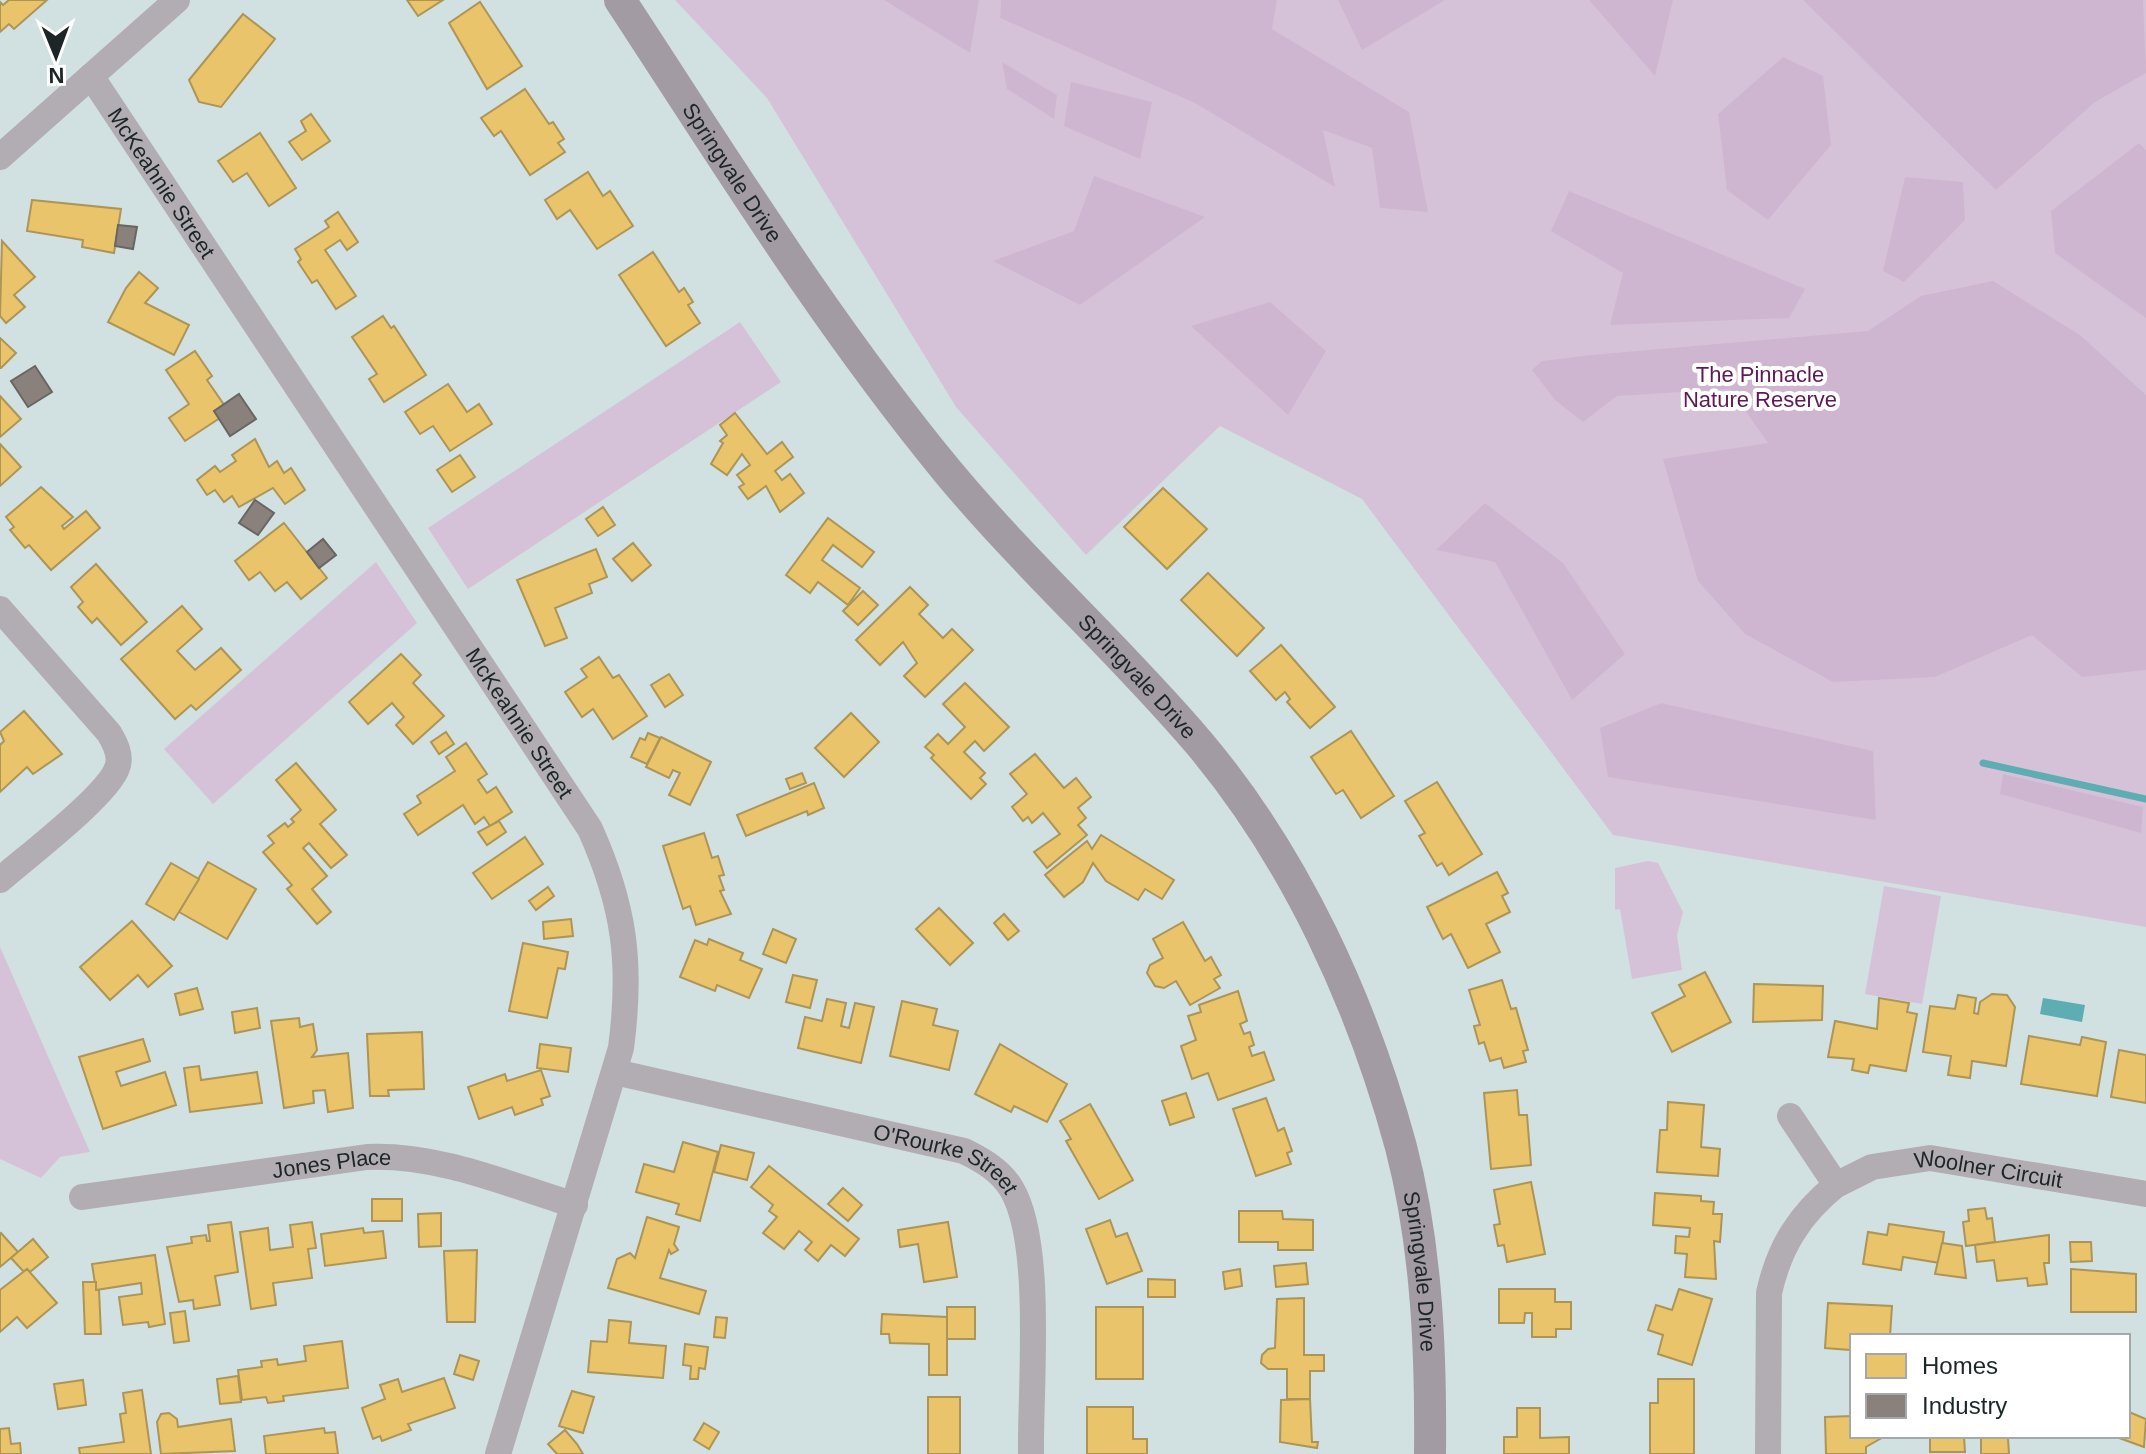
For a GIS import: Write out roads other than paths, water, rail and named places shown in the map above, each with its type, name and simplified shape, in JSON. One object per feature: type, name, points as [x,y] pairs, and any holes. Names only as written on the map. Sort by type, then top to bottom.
[{"type":"main road","name":"Springvale Drive","points":[[620,0],[864,364],[997,529],[1201,746],[1272,844],[1322,934],[1363,1028],[1402,1149],[1422,1264],[1431,1360],[1430,1454]]},
{"type":"street","points":[[0,157],[177,0]]},
{"type":"street","name":"McKeahnie Street","points":[[91,76],[590,829],[610,874],[627,947],[628,998],[615,1072],[498,1454]]},
{"type":"street","points":[[0,609],[109,733],[117,748],[118,768],[102,790],[0,880]]},
{"type":"street","name":"O'Rourke Street","points":[[615,1072],[964,1151],[989,1164],[1010,1186],[1029,1232],[1031,1454]]},
{"type":"street","points":[[1790,1116],[1836,1185]]},
{"type":"street","name":"Jones Place","points":[[82,1197],[367,1157],[400,1156],[434,1162],[575,1205]]},
{"type":"street","name":"Woolner Circuit","points":[[1768,1454],[1769,1293],[1773,1274],[1787,1237],[1809,1207],[1836,1185],[1872,1167],[1930,1158],[2146,1194]]},
{"type":"water","points":[[2043,998],[2085,1005],[2082,1022],[2040,1014]]},
{"type":"waterway","points":[[1983,763],[2146,799]]},
{"type":"park label","name":"The Pinnacle Nature Reserve","points":[[1760,386]]}]
